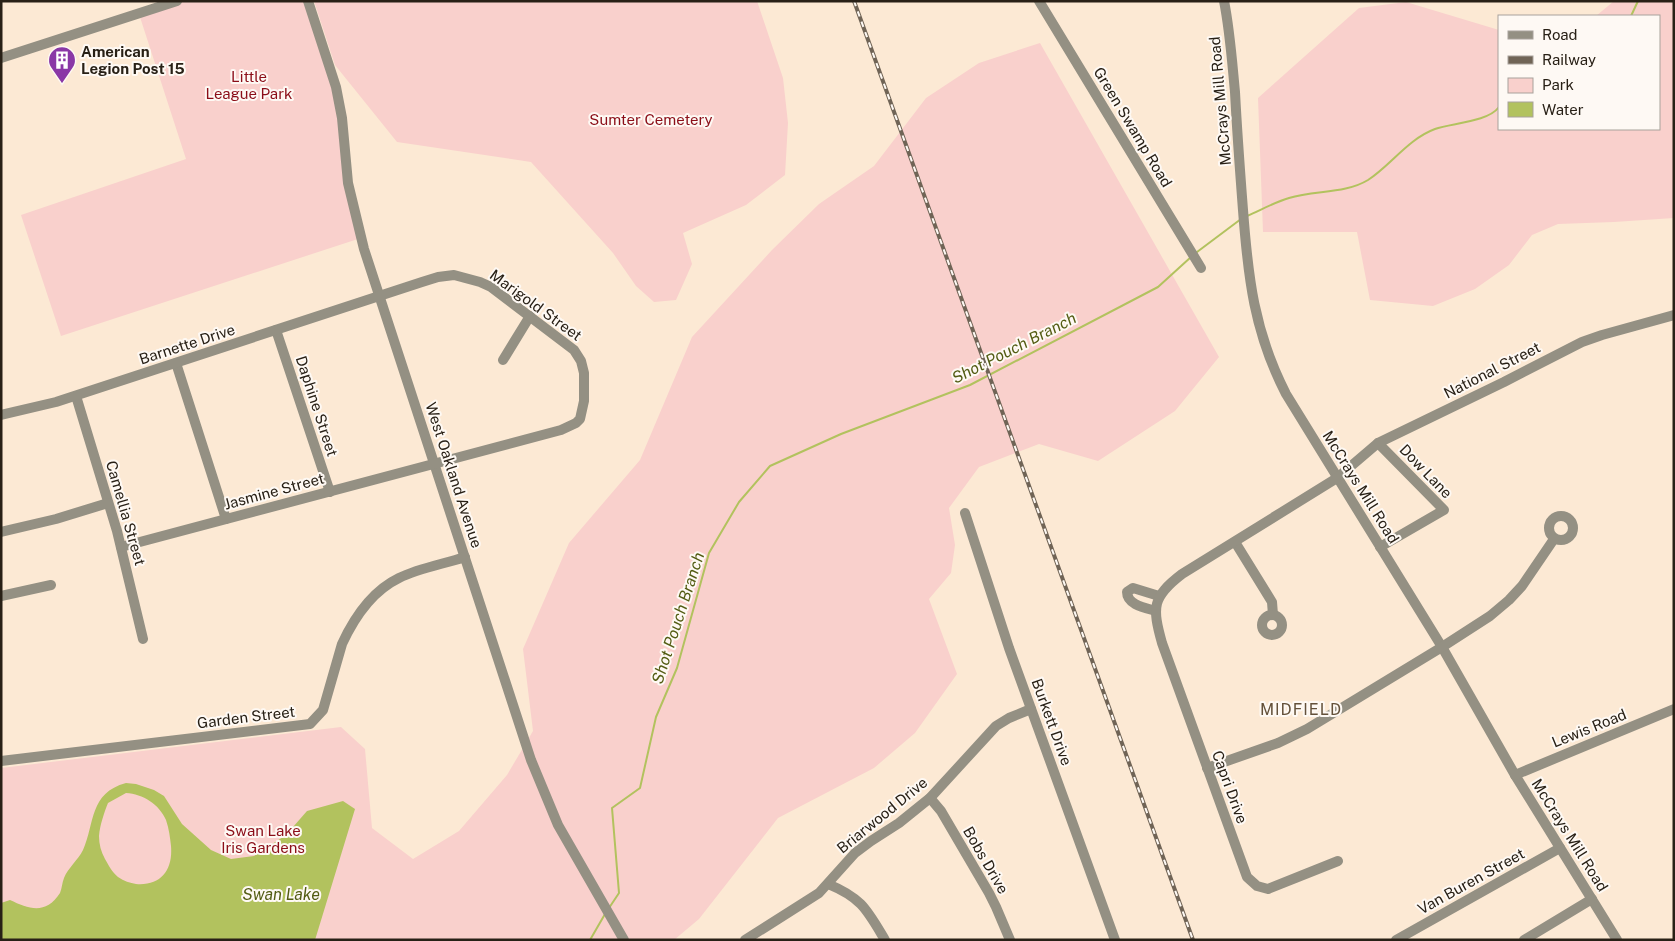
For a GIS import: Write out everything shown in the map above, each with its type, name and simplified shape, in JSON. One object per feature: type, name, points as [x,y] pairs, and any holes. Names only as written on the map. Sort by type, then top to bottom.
[{"type":"street","points":[[1,58],[177,1]]},
{"type":"street","name":"West Oakland Avenue","points":[[308,1],[336,87],[342,118],[348,183],[364,249],[542,788],[558,825],[624,940]]},
{"type":"street","name":"Green Swamp Road","points":[[1039,1],[1196,260]]},
{"type":"street","name":"McCrays Mill Road","points":[[1224,1],[1232,52],[1242,200],[1251,292],[1262,340],[1270,361],[1286,394],[1442,647],[1515,775],[1617,940]]},
{"type":"street","name":"Marigold Street","points":[[380,296],[454,275],[472,279],[491,287],[530,316],[571,347],[581,361],[584,373],[584,401],[580,419],[576,423],[553,433],[434,463]]},
{"type":"street","name":"Barnette Drive","points":[[1,415],[76,396],[380,296]]},
{"type":"street","name":"National Street","points":[[1337,478],[1378,443],[1582,342],[1602,334],[1674,315]]},
{"type":"street","points":[[503,360],[530,316]]},
{"type":"street","name":"Daphine Street","points":[[276,330],[330,492]]},
{"type":"street","points":[[176,364],[226,519]]},
{"type":"street","name":"Camellia Street","points":[[76,396],[121,547],[143,640]]},
{"type":"street","name":"Dow Lane","points":[[1378,443],[1444,510],[1380,547]]},
{"type":"street","name":"Jasmine Street","points":[[121,547],[434,463]]},
{"type":"street","points":[[1156,611],[1131,602],[1127,592],[1133,588],[1159,596],[1166,587],[1182,574],[1337,478]]},
{"type":"street","points":[[1,532],[56,519],[108,503]]},
{"type":"street","name":"Burkett Drive","points":[[965,513],[1009,648],[1115,940]]},
{"type":"street","points":[[1207,768],[1278,743],[1307,729],[1490,616],[1522,586],[1554,539]]},
{"type":"street","points":[[1234,542],[1272,602],[1273,615]]},
{"type":"street","name":"Garden Street","points":[[1,761],[310,724],[323,710],[346,634],[375,594],[400,577],[465,557]]},
{"type":"street","points":[[1,596],[51,585]]},
{"type":"street","name":"Capri Drive","points":[[1159,596],[1156,611],[1162,642],[1247,877],[1262,888],[1276,886],[1338,861]]},
{"type":"street","name":"Briarwood Drive","points":[[751,938],[810,900],[828,884],[855,853],[899,824],[930,798],[996,726],[1031,708]]},
{"type":"street","name":"Lewis Road","points":[[1515,775],[1674,709]]},
{"type":"street","name":"Bobs Drive","points":[[930,798],[941,812],[989,893],[1010,940]]},
{"type":"street","name":"Van Buren Street","points":[[1396,940],[1560,848]]},
{"type":"street","points":[[828,884],[844,890],[857,899],[865,907],[885,940]]},
{"type":"street","points":[[1524,940],[1592,899]]},
{"type":"green space","name":"Little League Park","points":[[177,1],[308,1],[328,61],[361,238],[61,336],[21,215],[186,159],[139,14]]},
{"type":"green space","name":"Sumter Cemetery","points":[[314,1],[757,1],[783,78],[788,123],[785,175],[746,205],[683,233],[692,264],[676,300],[654,302],[636,286],[613,253],[531,162],[397,142],[335,65]]},
{"type":"green space","points":[[1614,1],[1674,1],[1674,218],[1558,224],[1532,235],[1509,265],[1475,289],[1433,306],[1370,300],[1357,232],[1263,232],[1258,98],[1359,8],[1406,2],[1498,30],[1498,130],[1660,130],[1660,15],[1597,15]]},
{"type":"green space","name":"Swan Lake Iris Gardens","points":[[1040,43],[1219,357],[1175,411],[1098,461],[1039,444],[979,467],[949,508],[955,545],[951,573],[929,599],[957,674],[915,733],[874,768],[778,818],[699,919],[674,940],[1,940],[1,768],[341,727],[365,749],[372,828],[413,859],[459,831],[507,775],[533,731],[523,649],[569,543],[640,460],[692,337],[772,250],[819,204],[874,166],[926,98],[979,63]]},
{"type":"water","name":"Swan Lake","points":[[126,783],[136,784],[154,790],[164,796],[182,824],[211,850],[231,859],[254,856],[286,835],[307,811],[343,801],[355,809],[315,940],[1,940],[1,903],[10,900],[30,908],[37,908],[49,905],[55,900],[60,893],[66,874],[83,850],[99,801],[114,788]],"holes":[[[126,793],[138,795],[155,805],[163,814],[169,830],[171,855],[167,869],[159,879],[145,884],[129,882],[116,875],[101,851],[99,842],[100,828],[108,803]]]},
{"type":"waterway","name":"Shot Pouch Branch","points":[[1631,15],[1638,1]]},
{"type":"waterway","name":"Shot Pouch Branch","points":[[1247,216],[1289,198],[1350,188],[1368,180],[1425,133],[1487,116],[1498,108]]},
{"type":"waterway","name":"Shot Pouch Branch","points":[[1197,252],[1241,219]]},
{"type":"waterway","name":"Shot Pouch Branch","points":[[609,908],[619,893],[612,808],[640,788],[656,717],[677,668],[709,553],[739,502],[770,466],[841,434],[970,385],[1158,287],[1191,257]]},
{"type":"waterway","points":[[590,940],[605,914]]},
{"type":"railway","points":[[854,1],[1193,940]]},
{"type":"place","name":"American Legion Post 15","points":[[62,84]]},
{"type":"district","name":"MIDFIELD","points":[[1301,709]]}]
